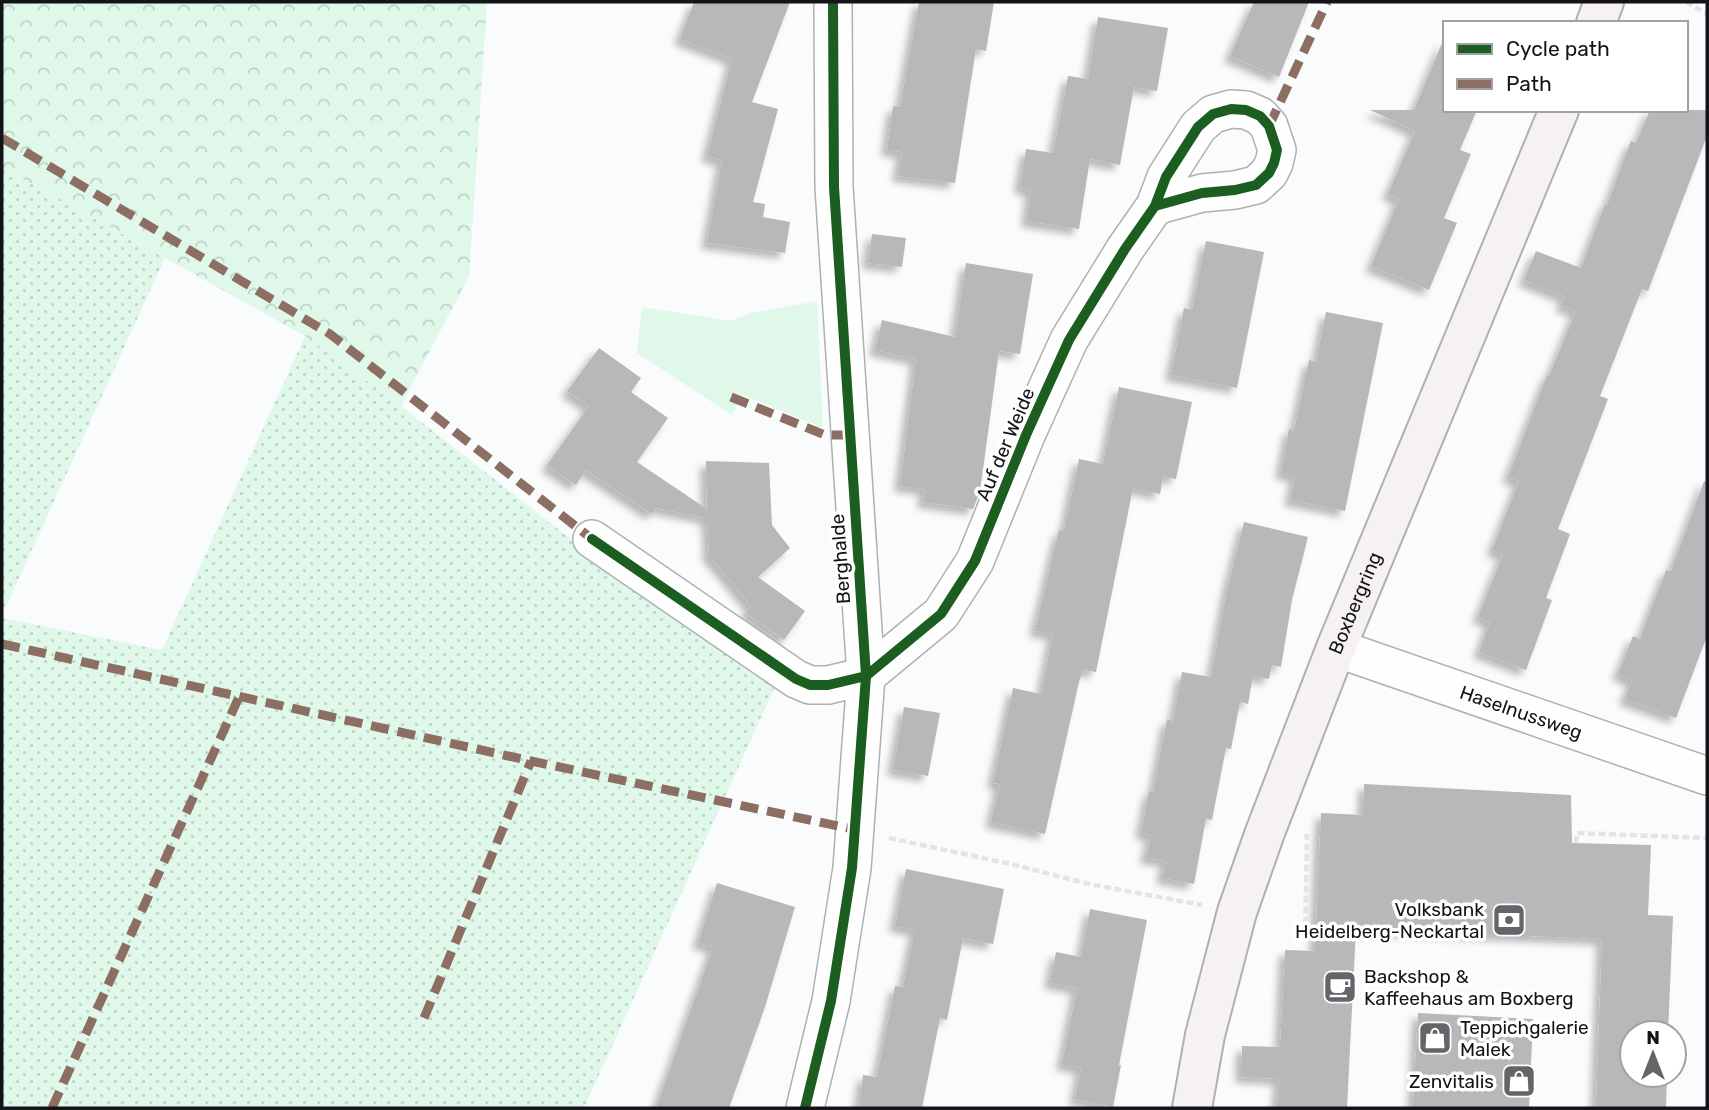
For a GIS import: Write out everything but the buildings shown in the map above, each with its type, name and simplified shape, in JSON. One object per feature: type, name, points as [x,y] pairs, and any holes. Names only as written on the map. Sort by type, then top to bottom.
[{"type":"street","name":"Berghalde","points":[[805,1108],[831,1001],[852,868],[866,676],[834,187],[833,2]]},
{"type":"street","points":[[1597,21],[1604,2]]},
{"type":"street","name":"Boxbergring","points":[[1192,1108],[1205,1035],[1237,912],[1336,648],[1558,112]]},
{"type":"street","name":"Auf der Weide","points":[[866,676],[941,614],[975,561],[1026,435],[1069,340],[1155,206]]},
{"type":"street","points":[[592,539],[796,679],[810,685],[828,685],[866,676]]},
{"type":"street","name":"Haselnussweg","points":[[1336,648],[1707,776]]},
{"type":"path","points":[[1686,2],[1707,14]]},
{"type":"path","points":[[1576,843],[1577,833],[1707,838]]},
{"type":"path","points":[[1307,836],[1305,936],[1355,939]]},
{"type":"path","points":[[898,840],[1089,884],[1237,912]]},
{"type":"green space","points":[[2,2],[487,2],[469,276],[401,406],[305,336],[2,167]]},
{"type":"green space","points":[[2,167],[165,258],[2,615]]},
{"type":"green space","points":[[817,301],[823,428],[743,395],[732,415],[637,353],[642,307],[730,321],[752,313]]},
{"type":"green space","points":[[305,336],[401,406],[586,551],[777,682],[584,1108],[2,1108],[2,618],[162,650]]},
{"type":"marked path","points":[[1269,126],[1327,2]]},
{"type":"marked path","points":[[2,138],[330,334],[592,539]]},
{"type":"marked path","points":[[731,397],[825,435],[849,435]]},
{"type":"marked path","points":[[2,644],[857,830]]},
{"type":"marked path","points":[[52,1108],[239,697]]},
{"type":"marked path","points":[[424,1018],[531,761]]},
{"type":"cycle path","points":[[805,1108],[831,1001],[852,868],[866,676],[834,187],[833,2]]},
{"type":"cycle path","points":[[592,539],[796,679],[810,685],[828,685],[866,676],[941,614],[975,561],[1026,435],[1069,340],[1155,206],[1166,177],[1198,127],[1213,114],[1231,109],[1246,110],[1260,116],[1269,126],[1277,150],[1269,173],[1256,185],[1202,193],[1155,206]]},
{"type":"place","name":"Volksbank Heidelberg-Neckartal","points":[[1509,920]]},
{"type":"place","name":"Backshop & Kaffeehaus am Boxberg","points":[[1340,987]]},
{"type":"place","name":"Teppichgalerie Malek","points":[[1435,1038]]},
{"type":"place","name":"Zenvitalis","points":[[1519,1081]]}]
